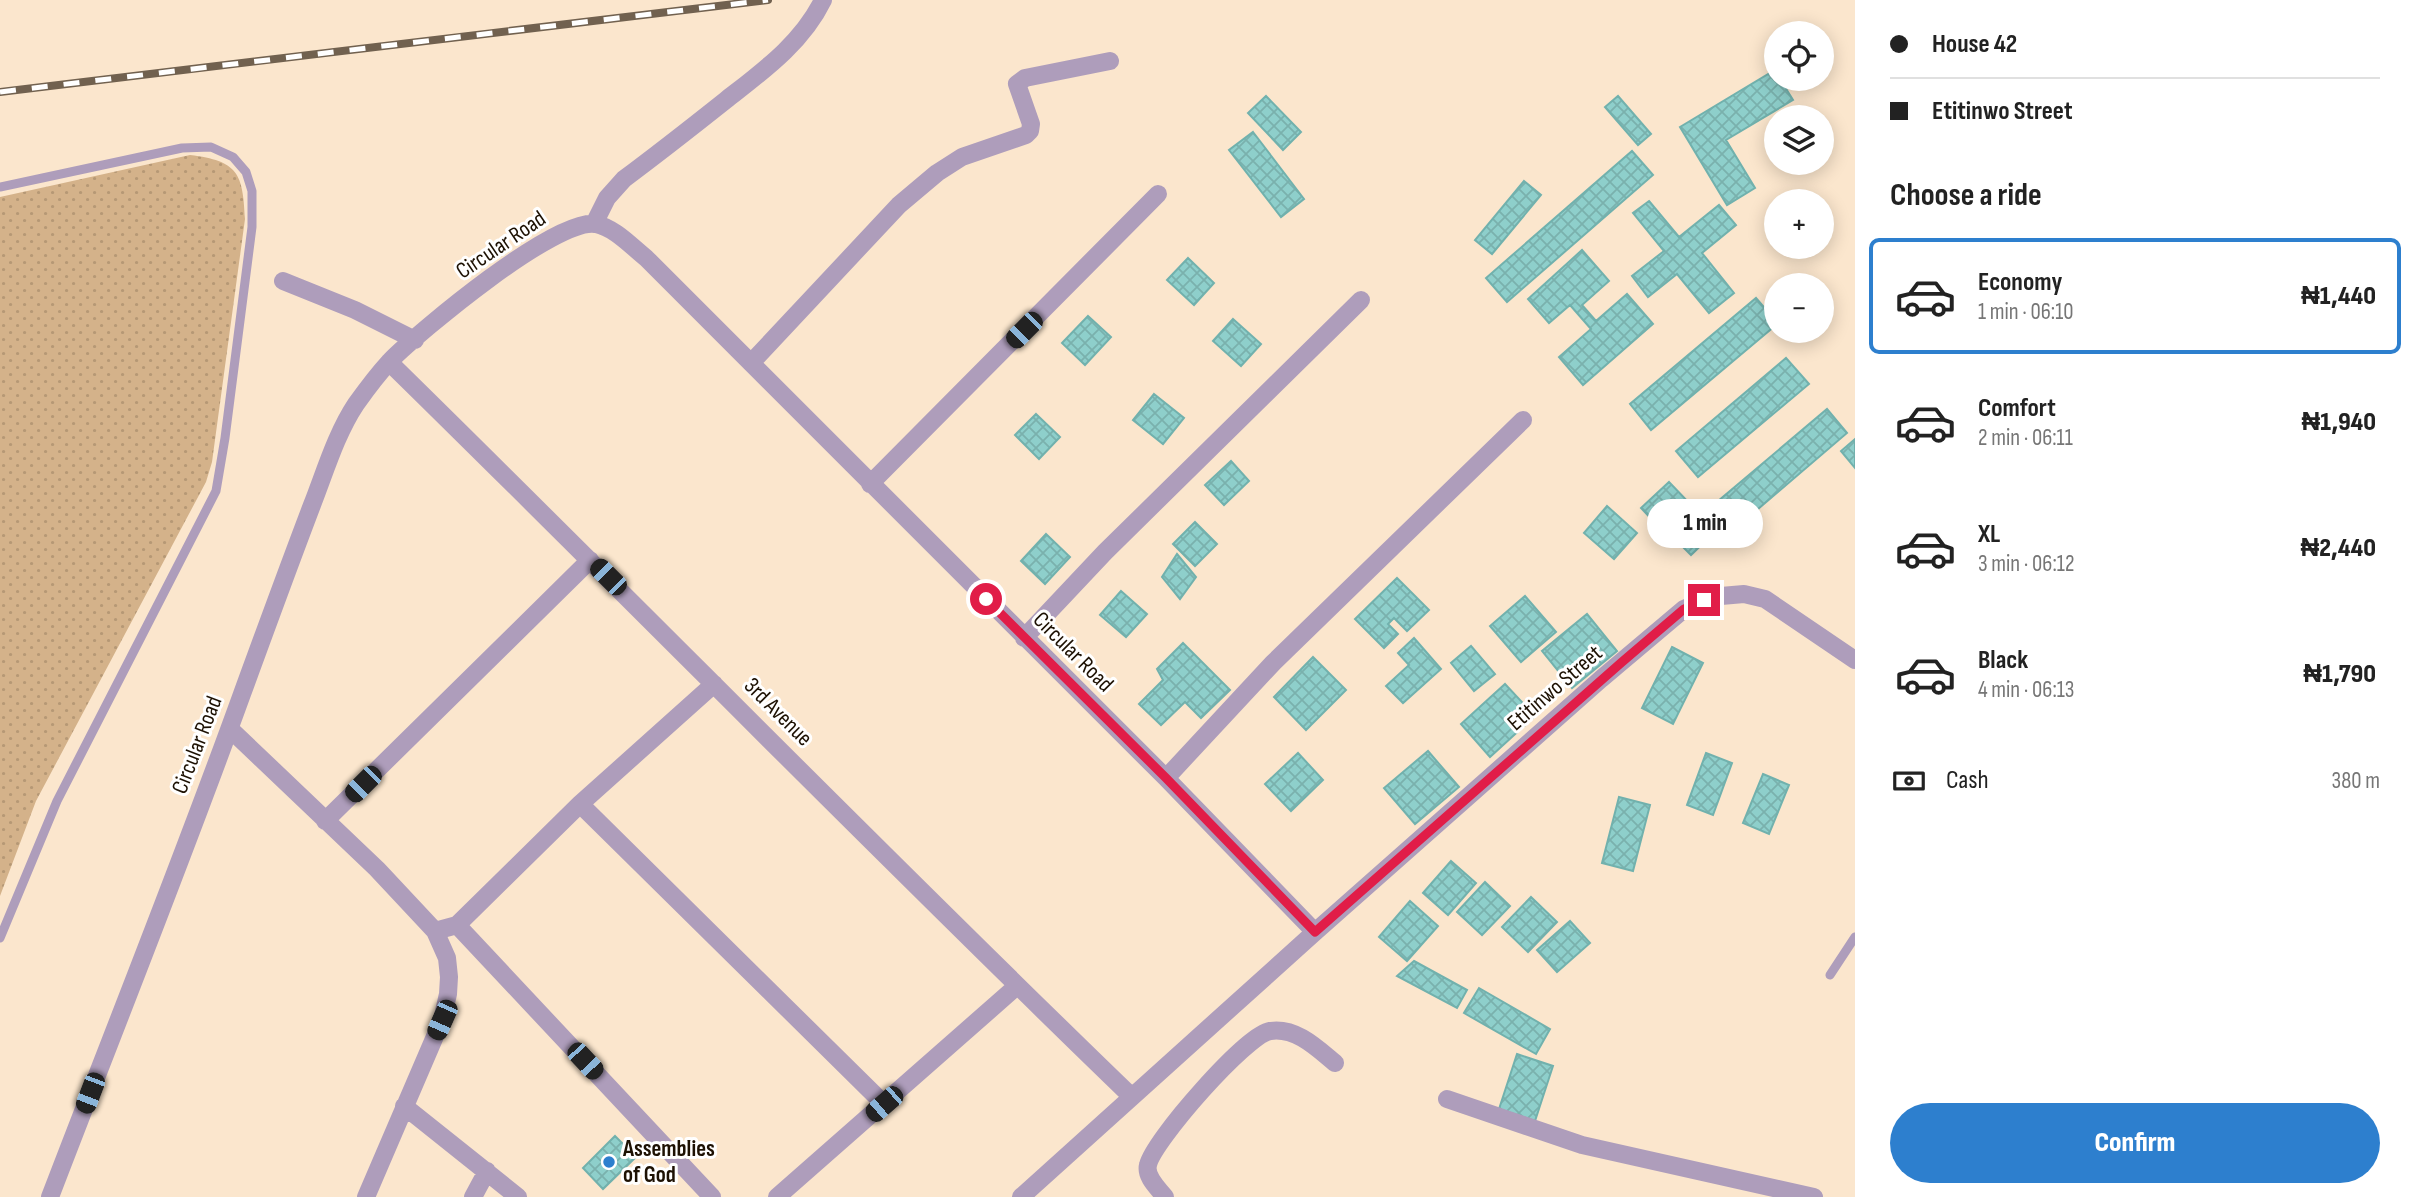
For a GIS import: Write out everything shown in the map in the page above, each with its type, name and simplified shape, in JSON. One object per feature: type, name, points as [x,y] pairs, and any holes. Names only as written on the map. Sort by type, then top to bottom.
[{"type":"street","points":[[594,223],[607,198],[624,179],[771,63],[800,36],[814,18],[823,0]]},
{"type":"street","points":[[751,363],[899,205],[937,173],[962,158],[1026,135],[1030,131],[1031,124],[1017,83],[1110,61]]},
{"type":"street","points":[[870,484],[1158,194]]},
{"type":"street","name":"Circular Road","points":[[50,1197],[230,729],[336,443],[355,406],[389,362],[493,276],[547,240],[568,229],[594,223],[612,231],[646,258],[1166,778],[1315,932]]},
{"type":"street","points":[[283,281],[355,310],[415,340]]},
{"type":"street","points":[[1024,638],[1105,552],[1361,300]]},
{"type":"street","name":"3rd Avenue","points":[[389,362],[1132,1097]]},
{"type":"street","points":[[1166,778],[1273,663],[1523,420]]},
{"type":"street","points":[[325,821],[590,560]]},
{"type":"street","name":"Etitinwo Street","points":[[1021,1197],[1315,932],[1684,609],[1721,596],[1744,594],[1765,599],[1855,660]]},
{"type":"street","points":[[435,931],[457,925],[580,804],[714,684]]},
{"type":"street","points":[[230,729],[377,869],[435,931],[447,958],[448,993],[442,1020],[366,1197]]},
{"type":"street","points":[[580,804],[884,1104]]},
{"type":"street","points":[[457,925],[712,1197]]},
{"type":"street","points":[[777,1197],[1017,986]]},
{"type":"street","points":[[1165,1197],[1148,1173],[1147,1166],[1151,1157],[1179,1117],[1230,1060],[1254,1038],[1269,1031],[1301,1036],[1335,1063]]},
{"type":"street","points":[[1447,1098],[1581,1145],[1814,1197]]},
{"type":"street","points":[[404,1107],[518,1197]]},
{"type":"street","points":[[473,1197],[487,1171]]},
{"type":"lane","points":[[0,187],[182,148],[211,147],[233,157],[246,172],[252,191],[252,227],[216,491],[57,801],[0,938]]},
{"type":"lane","points":[[1830,975],[1855,937]]},
{"type":"shaded area","points":[[190,155],[219,161],[235,172],[244,203],[245,219],[212,462],[206,482],[36,801],[0,896],[0,197]]},
{"type":"building","points":[[1764,77],[1764,91],[1787,91],[1793,100],[1785,105],[1764,105],[1764,117],[1726,140],[1755,188],[1727,205],[1680,127]]},
{"type":"building","points":[[1266,96],[1301,132],[1283,150],[1248,113]]},
{"type":"building","points":[[1618,96],[1651,134],[1638,145],[1605,107]]},
{"type":"building","points":[[1253,132],[1304,199],[1281,217],[1229,150]]},
{"type":"building","points":[[1632,151],[1653,175],[1507,302],[1486,278]]},
{"type":"building","points":[[1524,181],[1541,195],[1492,254],[1475,240]]},
{"type":"building","points":[[1649,201],[1679,237],[1719,205],[1736,225],[1702,253],[1734,293],[1709,313],[1677,274],[1648,297],[1632,276],[1664,251],[1633,213]]},
{"type":"building","points":[[1582,250],[1609,281],[1582,305],[1596,321],[1627,294],[1653,324],[1583,385],[1559,357],[1591,329],[1570,305],[1549,323],[1528,299]]},
{"type":"building","points":[[1188,258],[1214,283],[1194,305],[1167,280]]},
{"type":"building","points":[[1756,298],[1764,307],[1764,335],[1651,430],[1630,404]]},
{"type":"building","points":[[1088,316],[1111,337],[1085,365],[1062,343]]},
{"type":"building","points":[[1233,319],[1261,344],[1241,366],[1213,341]]},
{"type":"building","points":[[1786,358],[1809,384],[1698,477],[1676,451]]},
{"type":"building","points":[[1154,394],[1184,418],[1163,444],[1133,420]]},
{"type":"building","points":[[1827,409],[1847,433],[1737,527],[1717,502]]},
{"type":"building","points":[[1036,414],[1060,437],[1039,459],[1015,435]]},
{"type":"building","points":[[1855,439],[1855,468],[1841,451]]},
{"type":"building","points":[[1231,461],[1249,481],[1224,505],[1205,485]]},
{"type":"building","points":[[1669,482],[1716,531],[1691,555],[1675,539],[1682,532],[1667,517],[1658,526],[1641,508]]},
{"type":"building","points":[[1607,506],[1637,533],[1614,559],[1584,533]]},
{"type":"building","points":[[1195,522],[1217,544],[1195,566],[1173,544]]},
{"type":"building","points":[[1046,534],[1070,557],[1045,584],[1021,561]]},
{"type":"building","points":[[1177,554],[1196,577],[1180,599],[1162,577]]},
{"type":"building","points":[[1397,578],[1429,610],[1407,631],[1394,618],[1388,624],[1398,634],[1384,648],[1355,619]]},
{"type":"building","points":[[1121,591],[1147,614],[1126,637],[1100,615]]},
{"type":"building","points":[[1525,596],[1556,632],[1521,662],[1490,626]]},
{"type":"building","points":[[1587,614],[1617,651],[1572,688],[1542,651]]},
{"type":"building","points":[[1414,638],[1441,669],[1403,703],[1386,686],[1409,665],[1398,653]]},
{"type":"building","points":[[1183,643],[1230,690],[1201,718],[1185,702],[1161,725],[1139,704],[1163,680],[1157,669]]},
{"type":"building","points":[[1471,646],[1495,674],[1474,691],[1451,663]]},
{"type":"building","points":[[1672,647],[1703,663],[1673,724],[1642,708]]},
{"type":"building","points":[[1313,657],[1346,690],[1306,730],[1274,697]]},
{"type":"building","points":[[1505,684],[1535,716],[1490,757],[1461,724]]},
{"type":"building","points":[[1428,751],[1459,787],[1415,824],[1384,788]]},
{"type":"building","points":[[1298,753],[1323,780],[1291,811],[1265,784]]},
{"type":"building","points":[[1706,753],[1732,763],[1713,815],[1687,805]]},
{"type":"building","points":[[1763,774],[1789,785],[1769,834],[1743,823]]},
{"type":"building","points":[[1619,797],[1650,805],[1633,871],[1602,863]]},
{"type":"building","points":[[1451,861],[1476,883],[1448,915],[1423,893]]},
{"type":"building","points":[[1485,882],[1510,906],[1482,935],[1457,912]]},
{"type":"building","points":[[1531,897],[1557,922],[1528,952],[1502,927]]},
{"type":"building","points":[[1410,901],[1438,926],[1407,961],[1379,937]]},
{"type":"building","points":[[1570,921],[1590,943],[1557,972],[1537,950]]},
{"type":"building","points":[[1414,961],[1467,990],[1457,1008],[1397,976]]},
{"type":"building","points":[[1479,988],[1550,1029],[1536,1054],[1464,1013]]},
{"type":"building","points":[[1517,1054],[1553,1066],[1535,1121],[1499,1109]]},
{"type":"building","name":"Assemblies of God","points":[[615,1136],[636,1157],[603,1189],[583,1168]]},
{"type":"railway","points":[[0,92],[768,0]]},
{"type":"place","name":"Assemblies of God","points":[[609,1162]]},
{"type":"route","points":[[986,599],[1166,778],[1315,932],[1684,609],[1704,600]]}]
